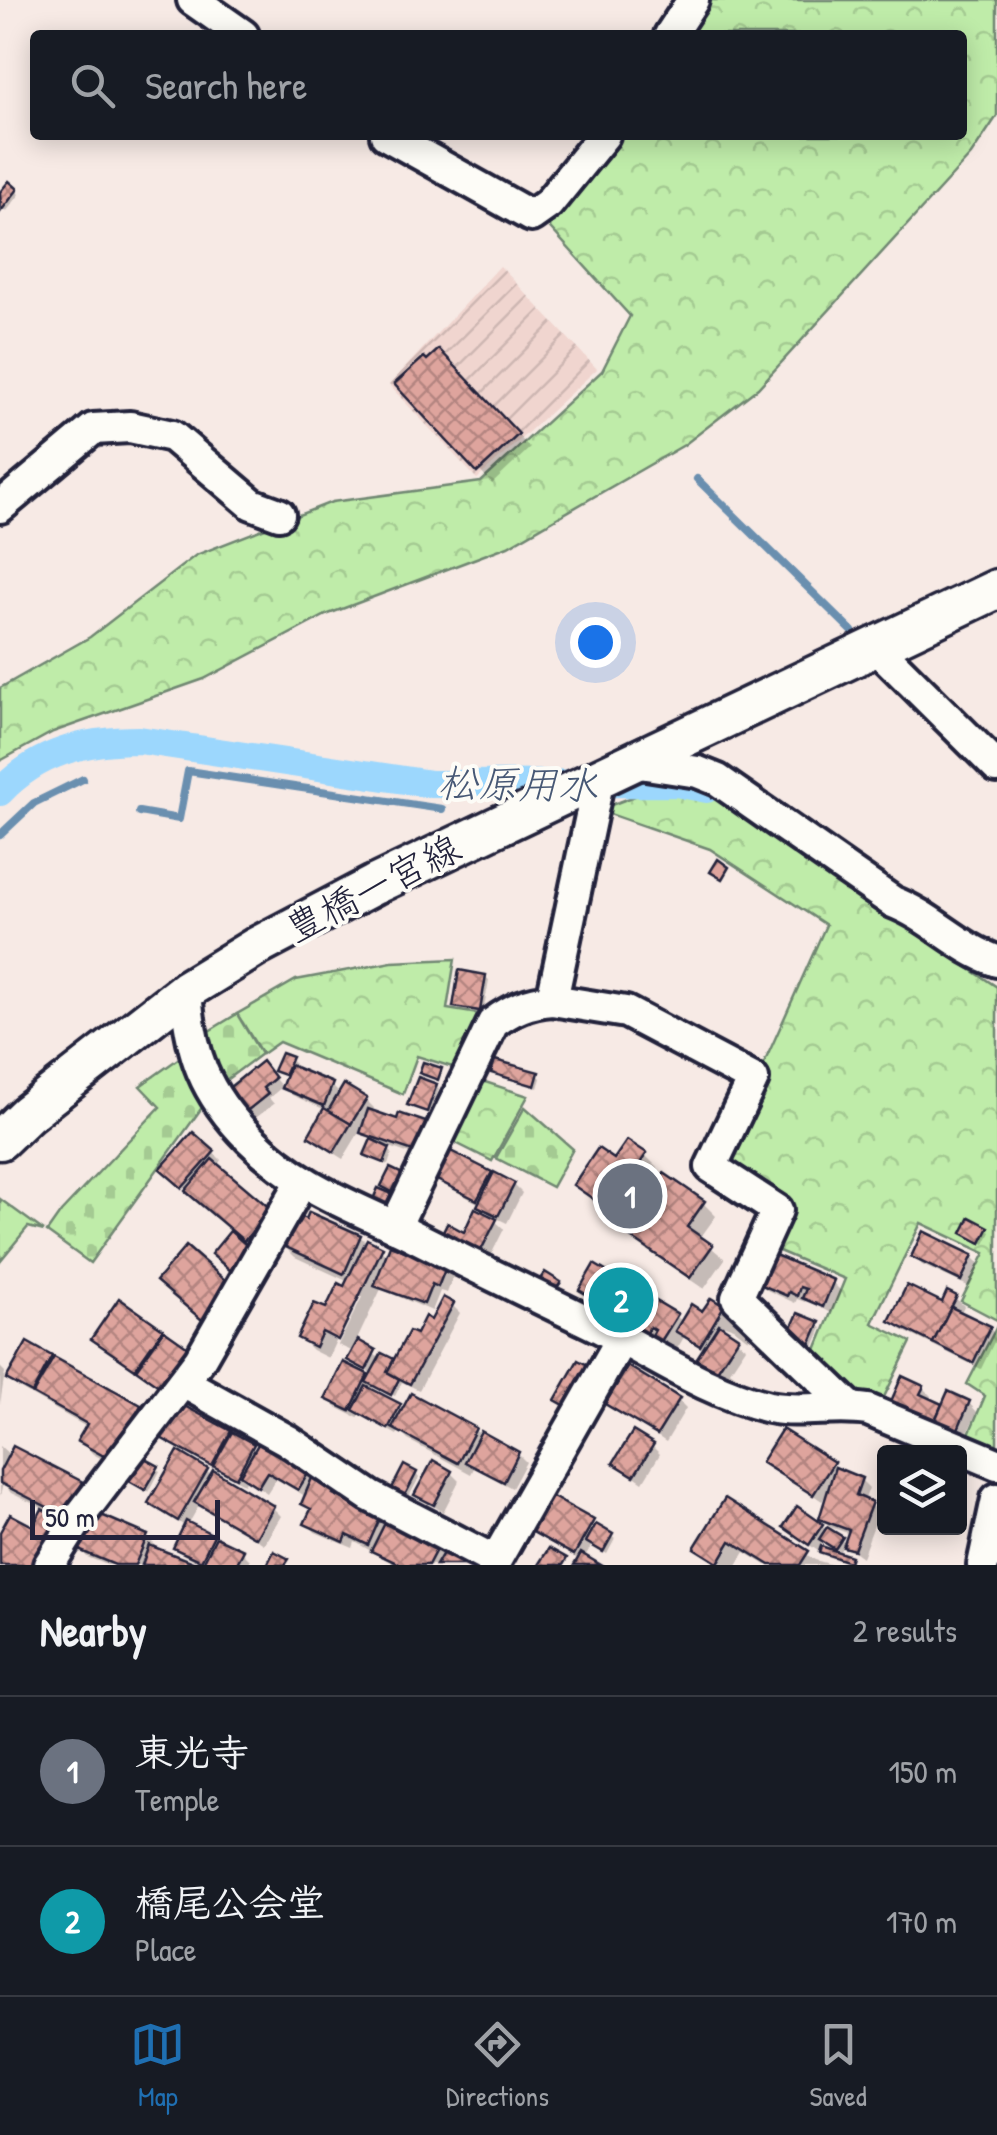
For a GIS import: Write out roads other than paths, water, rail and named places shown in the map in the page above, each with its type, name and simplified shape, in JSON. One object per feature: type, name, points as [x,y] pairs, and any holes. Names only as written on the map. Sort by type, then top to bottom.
[{"type":"main road","name":"豊橋一宮線","points":[[0,1140],[27,1114],[186,990],[256,947],[374,886],[997,589]]},
{"type":"street","points":[[194,0],[236,30]]},
{"type":"street","points":[[673,30],[693,0]]},
{"type":"street","points":[[395,140],[531,216],[548,204],[600,140]]},
{"type":"street","points":[[0,506],[93,429],[130,427],[172,436],[252,504],[279,514]]},
{"type":"street","points":[[877,648],[997,766]]},
{"type":"street","points":[[633,762],[698,772],[718,780],[893,902],[933,922],[959,944],[997,961]]},
{"type":"street","points":[[552,1000],[599,778]]},
{"type":"street","points":[[186,990],[189,1030],[200,1070],[214,1096],[248,1137],[301,1183],[622,1338],[711,1389],[774,1408],[849,1406],[895,1420],[997,1464]]},
{"type":"street","points":[[395,1227],[492,1023],[522,1006],[552,1000],[626,1012],[753,1079],[711,1167],[777,1210],[737,1298],[849,1406]]},
{"type":"street","points":[[49,1565],[80,1516],[200,1359],[301,1183]]},
{"type":"street","points":[[183,1382],[286,1440],[370,1496],[494,1563],[622,1338]]},
{"type":"street","points":[[983,1565],[997,1500]]},
{"type":"waterway","points":[[697,479],[852,631]]},
{"type":"waterway","name":"松原用水","points":[[0,792],[30,767],[64,751],[100,742],[139,740],[431,784],[676,783],[707,789]]},
{"type":"waterway","points":[[139,812],[179,819],[188,771],[442,809]]},
{"type":"waterway","points":[[0,835],[34,803],[83,779]]},
{"type":"place","name":"東光寺","points":[[630,1196]]},
{"type":"place","name":"橋尾公会堂","points":[[621,1300]]}]
